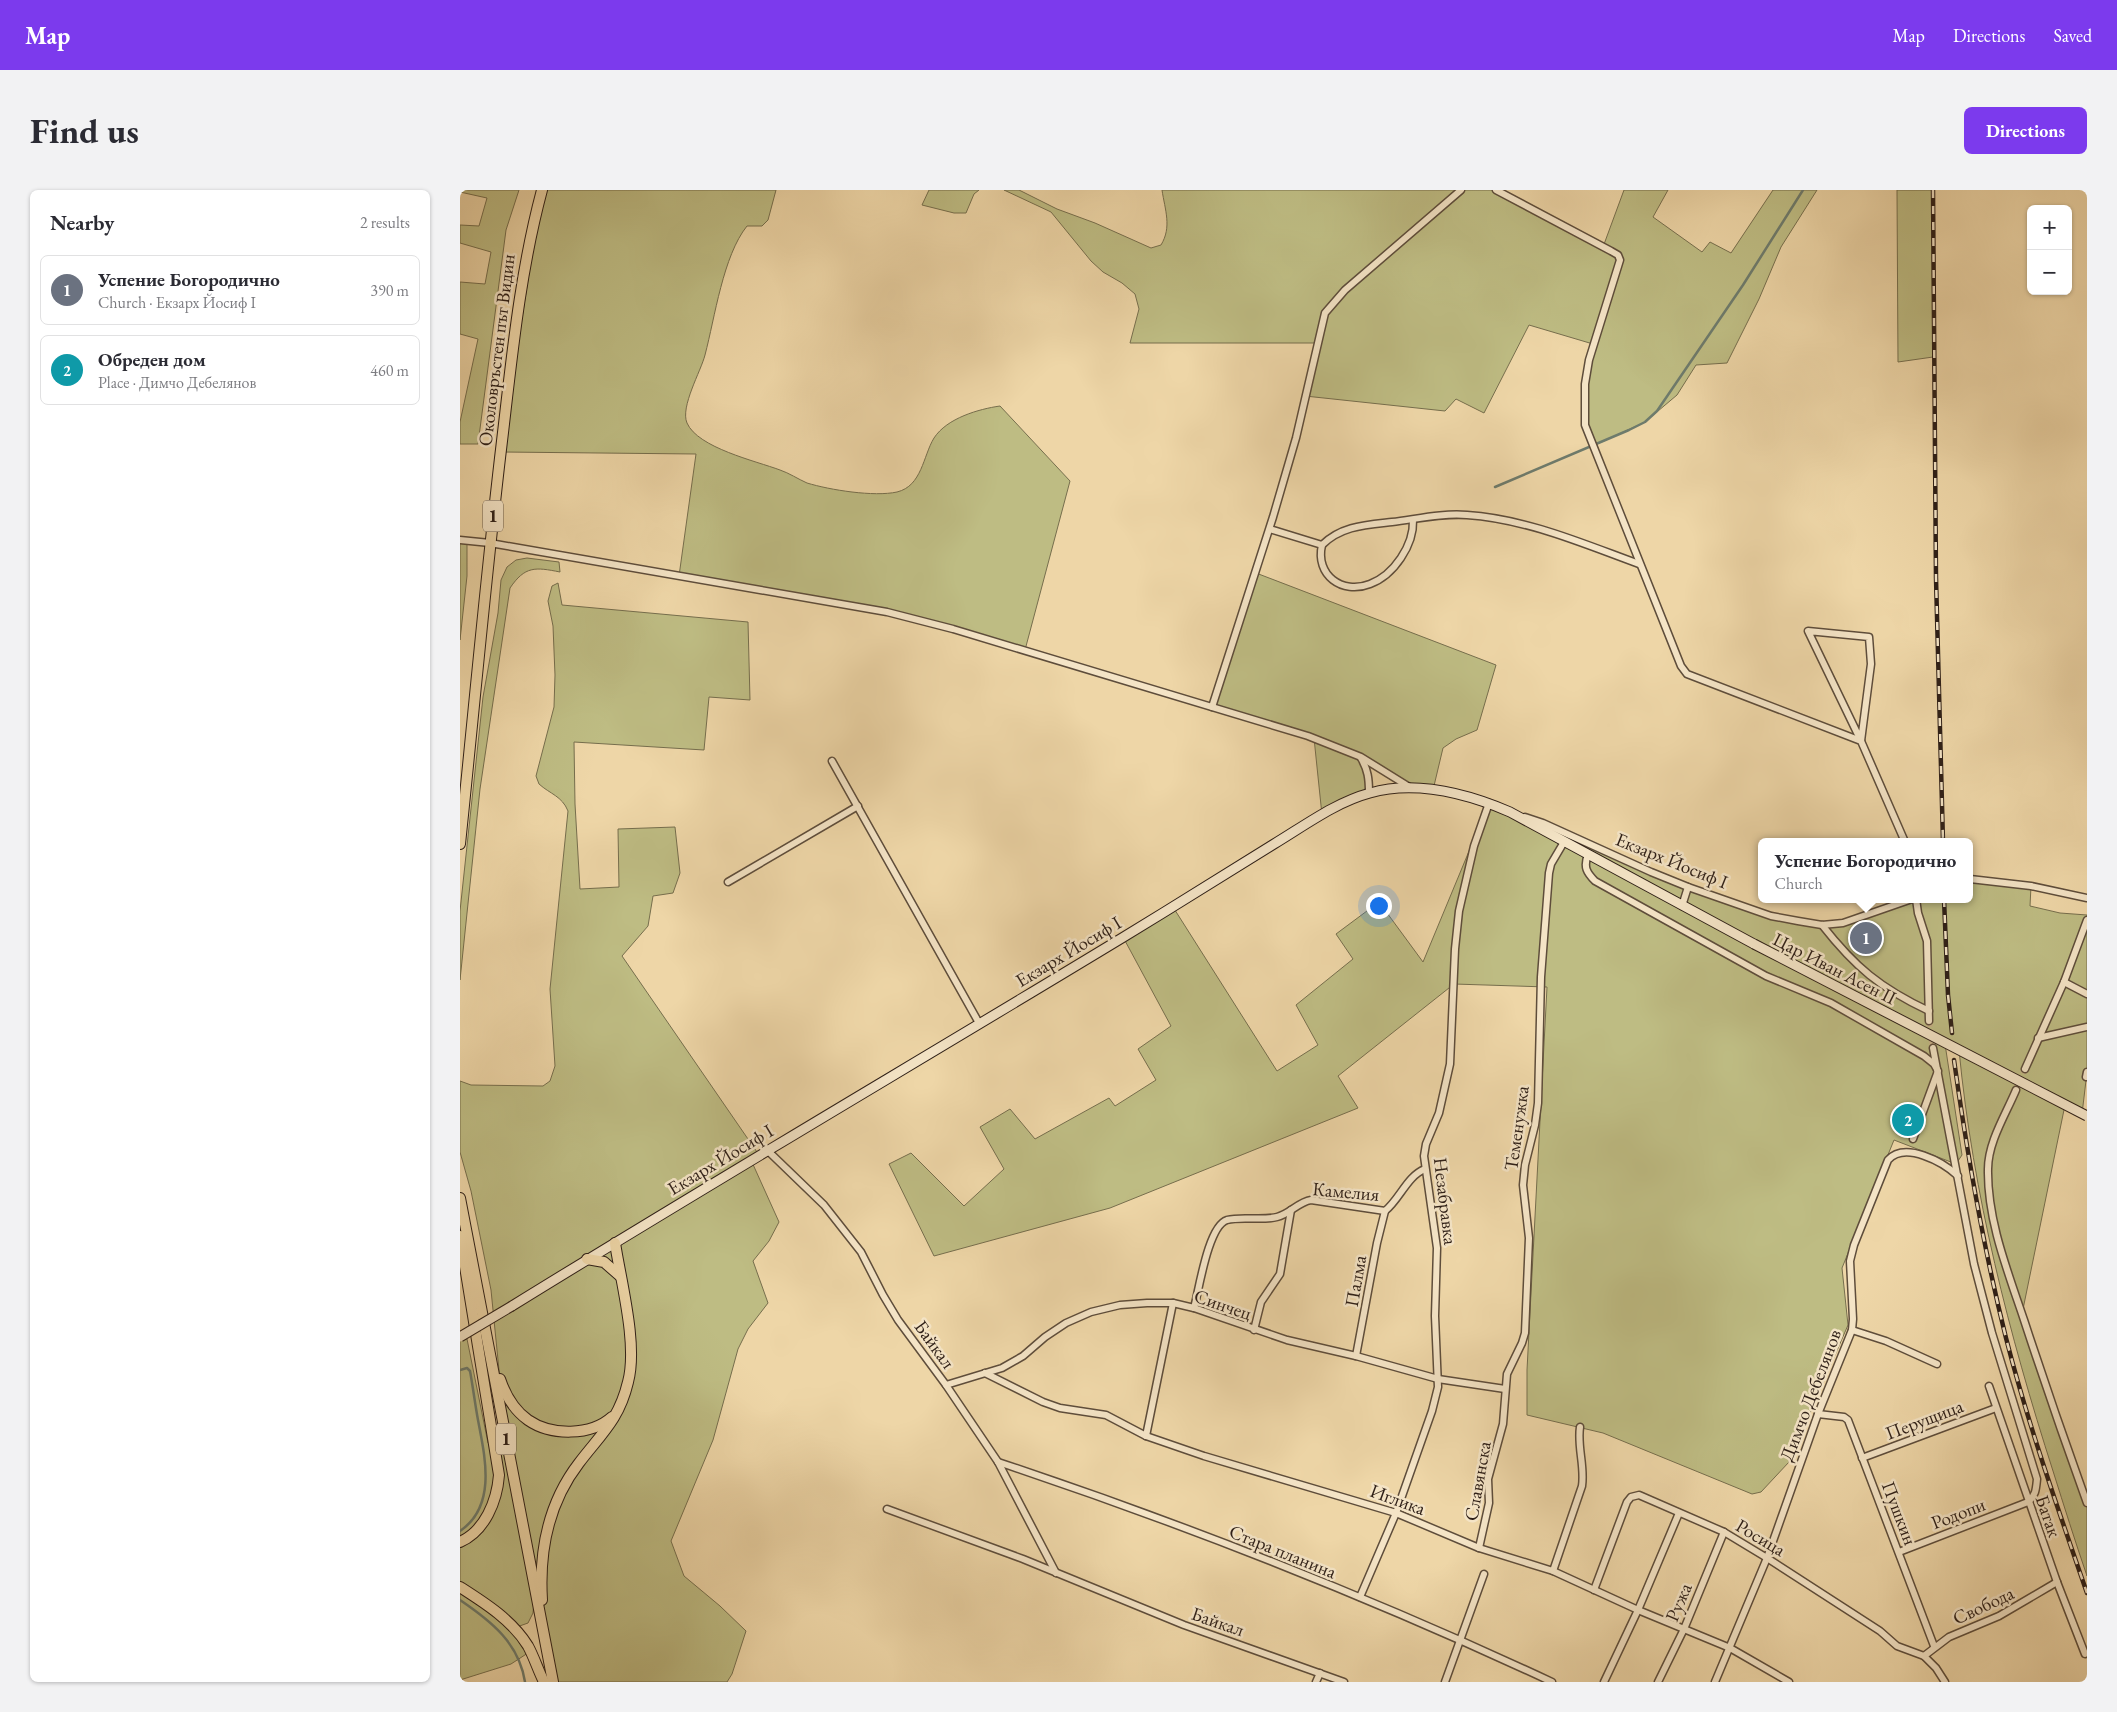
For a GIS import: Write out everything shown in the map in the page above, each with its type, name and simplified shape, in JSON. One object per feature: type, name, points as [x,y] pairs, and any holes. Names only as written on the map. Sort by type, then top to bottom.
[{"type":"main road","name":"Околовръстен път Видин","points":[[460,844],[490,543],[518,301],[529,238],[542,190]]},
{"type":"main road","name":"Екзарх Йосиф I","points":[[460,1337],[660,1214],[1123,937],[1300,828],[1343,804],[1369,793],[1398,788],[1451,793],[1489,803],[1510,812],[1567,844]]},
{"type":"main road","name":"Цар Иван Асен II","points":[[1567,844],[1754,944],[2087,1116]]},
{"type":"main road","name":"1","points":[[460,1198],[553,1682]]},
{"type":"main road","points":[[464,1218],[473,1240],[500,1379],[504,1392],[514,1406],[529,1420],[548,1429],[572,1432],[592,1429],[607,1421],[618,1410],[624,1399]]},
{"type":"main road","points":[[460,1236],[499,1475],[498,1489],[485,1520],[476,1532],[460,1542]]},
{"type":"main road","points":[[550,1660],[542,1589],[547,1527],[560,1492],[579,1463],[616,1417],[624,1399],[632,1362],[631,1342],[615,1243]]},
{"type":"main road","points":[[587,1259],[604,1262],[620,1276]]},
{"type":"main road","points":[[460,1587],[494,1610],[514,1628],[528,1646],[544,1682]]},
{"type":"street","points":[[1212,707],[1270,529],[1296,438],[1325,313],[1344,290],[1461,190]]},
{"type":"street","points":[[1496,190],[1611,251],[1618,255],[1620,260],[1589,360],[1584,413],[1589,437],[1681,666],[1687,674],[1861,741]]},
{"type":"street","points":[[1413,520],[1414,532],[1411,541],[1402,555],[1379,580],[1368,585],[1356,587],[1345,586],[1328,578],[1320,562],[1322,546],[1330,537],[1341,530],[1356,526],[1413,520],[1439,515],[1467,514],[1502,520],[1550,532],[1639,564]]},
{"type":"street","points":[[1270,529],[1322,546]]},
{"type":"street","points":[[460,540],[490,543],[887,612],[953,629],[1308,736],[1361,757],[1412,789]]},
{"type":"street","points":[[1861,741],[1870,664],[1869,637],[1808,631],[1861,741],[1902,838]]},
{"type":"street","points":[[1361,757],[1370,779],[1369,793]]},
{"type":"street","points":[[832,761],[978,1023]]},
{"type":"street","name":"Незабравка","points":[[1360,1597],[1396,1512],[1436,1396],[1438,1379],[1435,1316],[1438,1248],[1424,1156],[1426,1144],[1439,1113],[1450,1064],[1455,949],[1459,910],[1474,846],[1489,803]]},
{"type":"street","points":[[728,882],[858,806]]},
{"type":"street","name":"Екзарх Йосиф I","points":[[1510,812],[1543,823],[1688,887],[1771,916],[1822,925],[1843,923],[1900,903]]},
{"type":"street","name":"Теменужка","points":[[1505,1389],[1507,1374],[1525,1333],[1529,1238],[1523,1185],[1538,1103],[1541,977],[1549,873],[1551,864],[1567,844]]},
{"type":"street","points":[[1588,856],[1585,868],[1595,881],[1766,976],[1831,1002],[1924,1056],[1934,1064],[1938,1071],[1913,1139]]},
{"type":"street","points":[[1973,879],[2031,886],[2087,898]]},
{"type":"street","points":[[1682,906],[1688,887]]},
{"type":"street","points":[[1917,903],[1927,941],[1929,1021]]},
{"type":"street","points":[[2024,1069],[2064,982],[2087,920]]},
{"type":"street","points":[[1822,925],[1845,954],[1882,987],[1929,1011]]},
{"type":"street","points":[[2064,982],[2087,994]]},
{"type":"street","points":[[2038,1038],[2087,1027]]},
{"type":"street","points":[[1933,1048],[1974,1264],[1992,1332],[2036,1479],[2034,1497],[2028,1502]]},
{"type":"street","points":[[2016,1090],[1989,1155],[1988,1169],[1995,1223],[2010,1280],[2087,1503]]},
{"type":"street","name":"Байкал","points":[[767,1150],[824,1205],[861,1252],[898,1320],[946,1385],[998,1462],[1056,1573]]},
{"type":"street","name":"Димчо Дебелянов","points":[[1715,1682],[1767,1558],[1818,1414],[1852,1330],[1850,1261],[1854,1246],[1888,1160],[1893,1154],[1899,1152],[1926,1156],[1947,1166],[1958,1176]]},
{"type":"street","name":"Камелия","points":[[1194,1308],[1210,1245],[1219,1224],[1227,1220],[1277,1217],[1303,1201],[1311,1200],[1385,1211],[1393,1205],[1413,1176],[1425,1169]]},
{"type":"street","points":[[1254,1330],[1261,1302],[1280,1274],[1291,1210]]},
{"type":"street","name":"Палма","points":[[1356,1356],[1377,1243],[1385,1211]]},
{"type":"street","points":[[1146,1436],[1173,1303]]},
{"type":"street","name":"Синчец","points":[[946,1385],[1002,1368],[1023,1356],[1045,1336],[1066,1322],[1091,1312],[1120,1305],[1173,1303],[1194,1308],[1287,1340],[1356,1356],[1438,1379],[1505,1389]]},
{"type":"street","points":[[1852,1330],[1886,1341],[1937,1364]]},
{"type":"street","name":"Иглика","points":[[986,1374],[1060,1408],[1106,1415],[1146,1436],[1204,1456],[1396,1512],[1479,1548],[1553,1571],[1638,1610],[1730,1648],[1789,1682]]},
{"type":"street","name":"Батак","points":[[1989,1386],[2028,1502],[2086,1654]]},
{"type":"street","name":"Славянска","points":[[1479,1548],[1489,1503],[1488,1479],[1503,1424],[1505,1389]]},
{"type":"street","name":"Перущица","points":[[1862,1458],[1996,1408]]},
{"type":"street","name":"Пушкин","points":[[1818,1414],[1844,1417],[1848,1420],[1934,1646]]},
{"type":"street","points":[[1553,1571],[1584,1476],[1579,1444],[1580,1427]]},
{"type":"street","name":"Стара планина","points":[[998,1462],[1117,1502],[1360,1597],[1461,1639],[1552,1682]]},
{"type":"street","name":"Росица","points":[[1594,1590],[1627,1502],[1639,1495],[1724,1532],[1767,1558],[1880,1631],[1897,1646],[1924,1656],[1936,1668],[1945,1682]]},
{"type":"street","name":"Родопи","points":[[1899,1552],[2028,1502]]},
{"type":"street","name":"Байкал","points":[[887,1510],[1056,1573],[1184,1625],[1344,1682]]},
{"type":"street","points":[[1604,1682],[1638,1610],[1679,1513]]},
{"type":"street","name":"Ружа","points":[[1658,1682],[1684,1629],[1724,1532]]},
{"type":"street","points":[[1445,1682],[1484,1574]]},
{"type":"street","name":"Свобода","points":[[1924,1656],[1934,1646],[1949,1637],[2008,1612],[2057,1582]]},
{"type":"street","points":[[1316,1682],[1320,1673]]},
{"type":"shaded area","points":[[460,190],[519,190],[506,230],[478,444],[460,444],[460,422],[478,339],[460,334],[460,282],[485,284],[491,252],[460,243],[460,225],[479,226],[487,198],[460,192]]},
{"type":"shaded area","points":[[542,190],[776,190],[768,220],[762,226],[747,226],[732,253],[721,288],[705,355],[686,408],[687,423],[693,432],[715,446],[743,458],[783,471],[807,483],[852,492],[876,494],[897,492],[912,484],[921,470],[934,438],[947,425],[973,412],[1000,406],[1070,481],[1025,650],[887,612],[679,576],[696,454],[501,452]]},
{"type":"shaded area","points":[[929,190],[979,190],[974,194],[966,213],[954,213],[922,205]]},
{"type":"shaded area","points":[[1004,190],[1019,190],[1057,209],[1095,223],[1151,248],[1161,245],[1166,232],[1167,218],[1162,190],[1496,190],[1603,247],[1624,190],[1668,190],[1653,217],[1702,252],[1710,242],[1731,253],[1773,190],[1817,190],[1781,247],[1759,299],[1727,363],[1696,365],[1677,395],[1645,422],[1593,446],[1584,413],[1593,344],[1529,325],[1484,413],[1456,399],[1445,411],[1305,396],[1317,343],[1130,343],[1139,309],[1135,294],[1122,283],[1103,272],[1091,261],[1051,212]]},
{"type":"shaded area","points":[[1897,190],[1933,190],[1933,357],[1898,362]]},
{"type":"shaded area","points":[[460,540],[467,541],[467,576],[460,640]]},
{"type":"shaded area","points":[[527,558],[559,562],[560,572],[544,569],[531,570],[515,581],[510,588],[480,789],[460,980],[460,911],[483,697],[498,613],[501,580],[507,567],[516,560]]},
{"type":"shaded area","points":[[1256,573],[1496,665],[1477,730],[1456,739],[1443,748],[1433,790],[1413,789],[1362,758],[1369,793],[1322,815],[1314,738],[1212,707]]},
{"type":"shaded area","points":[[558,583],[562,605],[748,622],[750,700],[709,697],[704,750],[574,742],[575,804],[580,889],[619,887],[618,829],[675,827],[680,873],[673,893],[653,896],[648,926],[622,956],[759,1155],[751,1160],[779,1222],[769,1241],[753,1261],[768,1303],[748,1329],[738,1349],[713,1440],[671,1541],[684,1576],[746,1631],[732,1674],[727,1682],[553,1682],[535,1591],[533,1613],[528,1623],[514,1628],[531,1651],[511,1664],[460,1680],[460,1337],[467,1339],[488,1443],[506,1440],[491,1290],[471,1191],[460,1152],[460,1081],[471,1085],[543,1086],[550,1081],[555,1066],[550,989],[568,811],[559,799],[539,784],[536,776],[554,707],[553,626],[548,601],[552,586]]},
{"type":"shaded area","points":[[1489,803],[1688,887],[1798,921],[1843,923],[1900,903],[1973,903],[1973,879],[2031,886],[2030,906],[2060,913],[2087,915],[2087,1072],[2082,1114],[2065,1105],[2022,1314],[2087,1503],[2087,1576],[2037,1420],[1995,1264],[1973,1158],[1959,1050],[1945,1044],[1962,1155],[1956,1164],[1894,1140],[1842,1268],[1848,1325],[1789,1462],[1761,1492],[1752,1494],[1603,1433],[1527,1415],[1527,1370],[1547,987],[1454,984],[1338,1076],[1358,1108],[1110,1208],[934,1256],[889,1164],[911,1153],[964,1206],[1004,1169],[980,1127],[1010,1109],[1035,1139],[1109,1098],[1115,1106],[1156,1080],[1138,1049],[1171,1026],[1123,937],[1173,907],[1277,1071],[1318,1045],[1296,1005],[1353,959],[1336,934],[1379,902],[1423,962]]},
{"type":"waterway","points":[[1495,487],[1629,430],[1645,422],[1657,411],[1743,285],[1803,190]]},
{"type":"waterway","points":[[460,1370],[467,1368],[470,1371],[483,1449],[486,1480],[484,1495],[479,1508],[472,1521],[460,1531]]},
{"type":"waterway","points":[[460,1600],[493,1625],[510,1644],[522,1668],[525,1682]]},
{"type":"tunnel","points":[[1929,1021],[1933,1048]]},
{"type":"tunnel","points":[[2016,1090],[2025,1069]]},
{"type":"railway","points":[[1933,190],[1936,578],[1943,838]]},
{"type":"railway","points":[[1944,903],[1948,995],[1952,1033]]},
{"type":"railway","points":[[1954,1060],[1976,1199],[2006,1338],[2054,1498],[2087,1593]]},
{"type":"place","name":"Успение Богородично","points":[[1866,938]]},
{"type":"place","name":"Обреден дом","points":[[1908,1120]]}]
